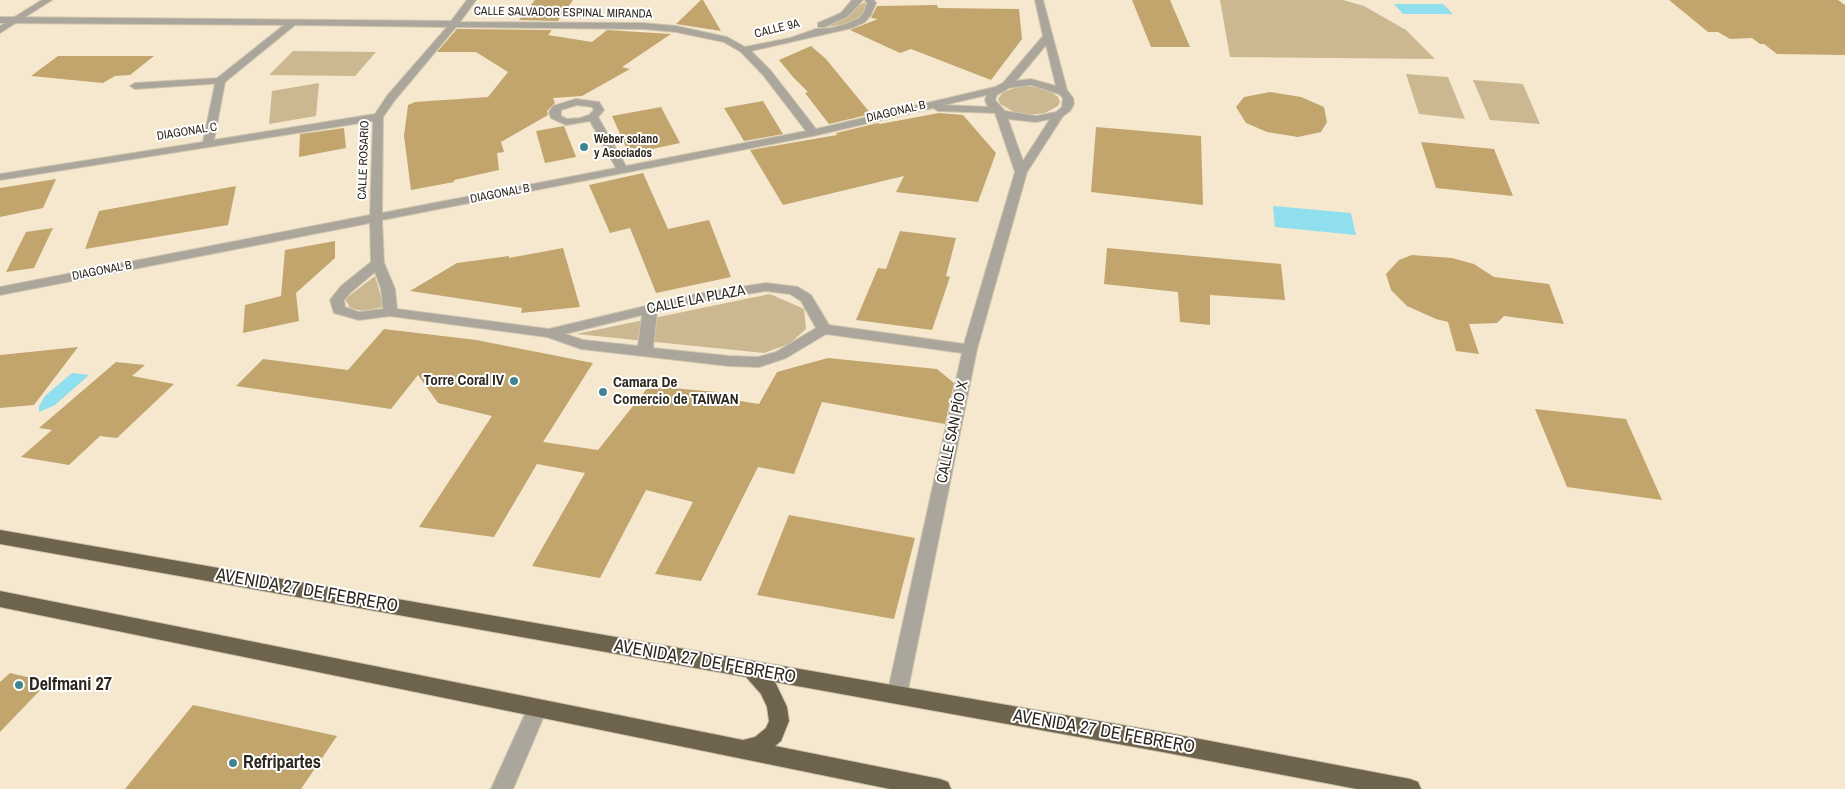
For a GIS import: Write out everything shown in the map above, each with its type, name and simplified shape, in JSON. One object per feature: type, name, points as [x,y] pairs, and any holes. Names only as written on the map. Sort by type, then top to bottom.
[{"type":"highway","name":"AVENIDA 27 DE FEBRERO","points":[[0,537],[897,695],[1410,789]]},
{"type":"highway","points":[[0,599],[932,788]]},
{"type":"highway","points":[[743,750],[760,746],[774,734],[779,721],[777,707],[768,688],[752,670]]},
{"type":"street","points":[[0,30],[48,0]]},
{"type":"street","name":"CALLE ROSARIO","points":[[378,263],[376,218],[378,117],[391,98],[472,0]]},
{"type":"street","name":"CALLE 9A","points":[[816,32],[819,26],[844,15],[856,1],[860,0]]},
{"type":"street","name":"CALLE 9A","points":[[744,50],[816,32],[832,31],[862,20],[871,6],[872,3],[869,0]]},
{"type":"street","points":[[1039,0],[1062,90],[1068,98]]},
{"type":"street","name":"CALLE SALVADOR ESPINAL MIRANDA","points":[[0,20],[454,24],[660,27],[676,29],[727,40],[744,50],[767,74],[813,133]]},
{"type":"street","points":[[135,86],[220,82],[294,22]]},
{"type":"street","points":[[1021,172],[999,111],[990,100],[992,94],[1002,87],[1048,36]]},
{"type":"street","points":[[208,142],[220,82]]},
{"type":"street","name":"DIAGONAL B","points":[[0,290],[813,133],[1024,82],[1054,87],[1068,98]]},
{"type":"street","name":"CALLE SAN PÍO X","points":[[897,695],[970,349],[1021,172],[1059,114],[1066,109],[1069,104],[1068,98]]},
{"type":"street","points":[[904,110],[939,108],[999,111],[1010,116],[1036,119],[1059,114]]},
{"type":"street","name":"DIAGONAL C","points":[[0,177],[208,142],[378,117]]},
{"type":"street","points":[[593,117],[623,170]]},
{"type":"street","points":[[378,263],[388,289],[390,312]]},
{"type":"street","name":"CALLE LA PLAZA","points":[[378,263],[346,289],[338,300],[339,310],[359,316],[390,312],[549,333],[581,344],[729,361],[759,362],[781,355],[824,329],[806,298],[793,290],[766,287],[696,298],[549,333]]},
{"type":"street","points":[[645,351],[650,309]]},
{"type":"street","points":[[824,329],[970,349]]},
{"type":"street","points":[[502,789],[537,709]]},
{"type":"shaded area","points":[[1220,0],[1343,0],[1364,6],[1406,30],[1435,59],[1230,57]]},
{"type":"shaded area","points":[[865,2],[867,10],[863,17],[845,24],[821,28]]},
{"type":"shaded area","points":[[293,51],[376,52],[355,76],[269,75]]},
{"type":"shaded area","points":[[1406,74],[1448,77],[1465,119],[1419,114]]},
{"type":"shaded area","points":[[1473,80],[1523,84],[1540,124],[1490,120]]},
{"type":"shaded area","points":[[319,83],[316,116],[269,124],[272,91]]},
{"type":"shaded area","points":[[1027,86],[1037,87],[1053,93],[1060,102],[1058,106],[1045,113],[1028,115],[1014,112],[1000,104],[998,99],[1003,92]]},
{"type":"shaded area","points":[[375,276],[384,307],[363,311],[350,308],[345,299]]},
{"type":"shaded area","points":[[770,294],[804,309],[806,329],[789,344],[764,353],[576,334]]},
{"type":"water","points":[[1394,4],[1443,4],[1453,14],[1403,14]]},
{"type":"water","points":[[1273,206],[1351,213],[1356,235],[1275,227]]},
{"type":"water","points":[[72,373],[89,375],[55,405],[39,412],[39,406],[45,396]]},
{"type":"building","points":[[535,0],[573,0],[558,21],[519,20]]},
{"type":"building","points":[[703,0],[721,31],[676,24]]},
{"type":"building","points":[[1132,0],[1170,0],[1190,47],[1151,47]]},
{"type":"building","points":[[1669,0],[1838,0],[1845,5],[1845,55],[1777,54],[1752,38],[1730,39],[1718,32],[1708,32]]},
{"type":"building","points":[[937,5],[938,8],[1019,9],[1022,39],[991,80],[911,49],[900,53],[850,30],[878,19],[871,18],[877,6]]},
{"type":"building","points":[[457,29],[552,30],[548,35],[592,42],[607,30],[671,34],[622,67],[630,69],[582,96],[553,98],[555,103],[547,111],[548,115],[501,142],[504,152],[497,153],[499,170],[454,180],[454,182],[411,190],[404,136],[408,105],[415,102],[488,97],[508,72],[476,52],[437,52]]},
{"type":"building","points":[[811,46],[826,59],[871,114],[829,124],[805,93],[808,92],[779,60]]},
{"type":"building","points":[[58,56],[154,56],[130,75],[115,76],[103,83],[31,76]]},
{"type":"building","points":[[1270,92],[1301,97],[1324,107],[1327,122],[1321,132],[1298,137],[1267,132],[1246,123],[1236,107],[1244,97]]},
{"type":"building","points":[[763,101],[783,134],[744,141],[724,108]]},
{"type":"building","points":[[661,107],[680,143],[629,154],[612,116]]},
{"type":"building","points":[[939,113],[963,115],[996,153],[978,202],[896,192],[904,176],[783,205],[750,150],[837,135],[836,133],[878,123]]},
{"type":"building","points":[[564,126],[576,157],[545,163],[536,131]]},
{"type":"building","points":[[1096,127],[1201,136],[1203,205],[1091,192]]},
{"type":"building","points":[[344,128],[346,148],[299,157],[300,134]]},
{"type":"building","points":[[1421,142],[1494,149],[1513,196],[1436,188]]},
{"type":"building","points":[[643,173],[668,229],[709,220],[731,277],[656,293],[630,228],[610,233],[589,185]]},
{"type":"building","points":[[56,179],[43,208],[0,217],[0,188]]},
{"type":"building","points":[[236,186],[228,225],[85,249],[99,211]]},
{"type":"building","points":[[53,228],[34,268],[6,272],[26,232]]},
{"type":"building","points":[[900,231],[956,238],[946,276],[950,277],[932,330],[856,320],[878,268],[886,269]]},
{"type":"building","points":[[335,241],[335,258],[296,293],[299,321],[243,333],[245,305],[281,296],[285,250]]},
{"type":"building","points":[[563,248],[580,307],[521,313],[522,308],[410,291],[457,263],[509,256],[509,258]]},
{"type":"building","points":[[1107,248],[1281,264],[1285,300],[1210,295],[1210,325],[1180,322],[1178,292],[1104,284]]},
{"type":"building","points":[[1412,255],[1452,258],[1474,264],[1494,277],[1549,284],[1564,324],[1504,316],[1497,323],[1469,324],[1479,354],[1456,351],[1448,322],[1436,319],[1407,306],[1391,290],[1386,274],[1399,260]]},
{"type":"building","points":[[384,329],[476,340],[593,363],[543,442],[598,450],[649,386],[729,393],[728,399],[759,404],[777,372],[828,358],[937,369],[954,383],[945,424],[822,402],[794,474],[758,467],[701,581],[655,574],[693,502],[646,490],[600,578],[532,566],[585,473],[537,464],[494,537],[419,527],[492,416],[438,403],[418,375],[391,409],[236,386],[263,359],[348,370]]},
{"type":"building","points":[[78,347],[34,405],[0,408],[0,355]]},
{"type":"building","points":[[116,362],[145,365],[132,376],[174,384],[117,438],[100,436],[69,465],[21,457],[52,430],[39,428]]},
{"type":"building","points":[[1535,409],[1626,419],[1662,500],[1567,487]]},
{"type":"building","points":[[789,515],[915,538],[894,619],[757,595]]},
{"type":"building","points":[[10,673],[48,682],[0,732],[0,682]]},
{"type":"building","name":"Refripartes","points":[[193,705],[337,736],[301,789],[125,789]]},
{"type":"place","name":"Weber solano y Asociados","points":[[584,147]]},
{"type":"place","name":"Torre Coral IV","points":[[514,381]]},
{"type":"place","name":"Camara De Comercio de TAIWAN","points":[[603,392]]},
{"type":"place","name":"Delfmani 27","points":[[19,685]]},
{"type":"place","name":"Refripartes","points":[[233,763]]}]
